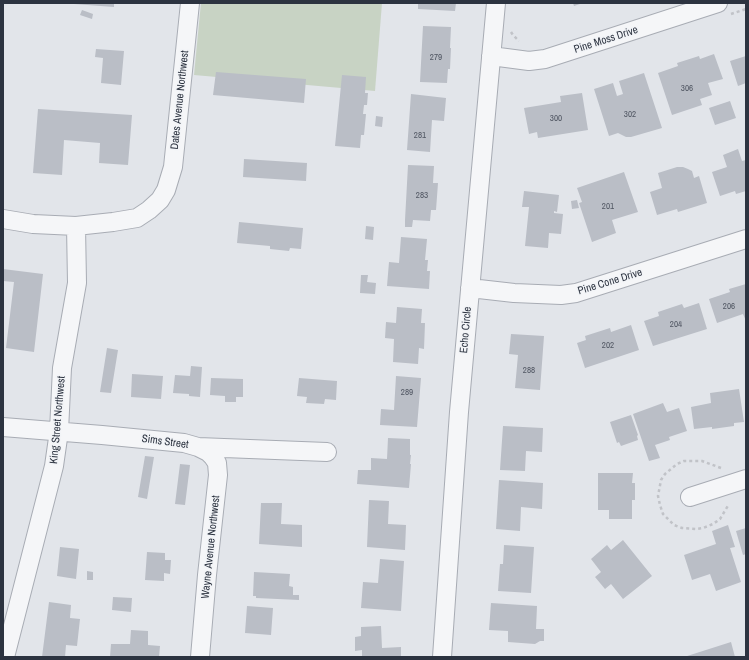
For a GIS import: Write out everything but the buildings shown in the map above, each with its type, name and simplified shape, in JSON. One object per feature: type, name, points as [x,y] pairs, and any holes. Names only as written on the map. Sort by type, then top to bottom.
[{"type":"street","name":"Dates Avenue Northwest","points":[[76,226],[137,218],[149,210],[166,190],[173,167],[190,3]]},
{"type":"street","name":"Echo Circle","points":[[442,657],[458,419],[496,3]]},
{"type":"street","name":"Pine Moss Drive","points":[[491,56],[529,60],[545,59],[721,10]]},
{"type":"street","points":[[3,219],[33,224],[76,226]]},
{"type":"street","name":"King Street Northwest","points":[[5,657],[54,466],[59,431],[62,368],[77,283],[76,226]]},
{"type":"street","name":"Pine Cone Drive","points":[[470,288],[514,293],[561,295],[576,293],[746,239]]},
{"type":"street","name":"Sims Street","points":[[3,427],[184,443],[198,447],[327,452]]},
{"type":"street","name":"Wayne Avenue Northwest","points":[[198,447],[208,452],[213,457],[217,464],[218,475],[200,657]]},
{"type":"street","points":[[690,497],[746,479]]},
{"type":"path","points":[[721,10],[746,9]]},
{"type":"path","points":[[510,29],[517,40],[521,42]]},
{"type":"green space","points":[[201,3],[382,3],[375,91],[194,75]]}]
